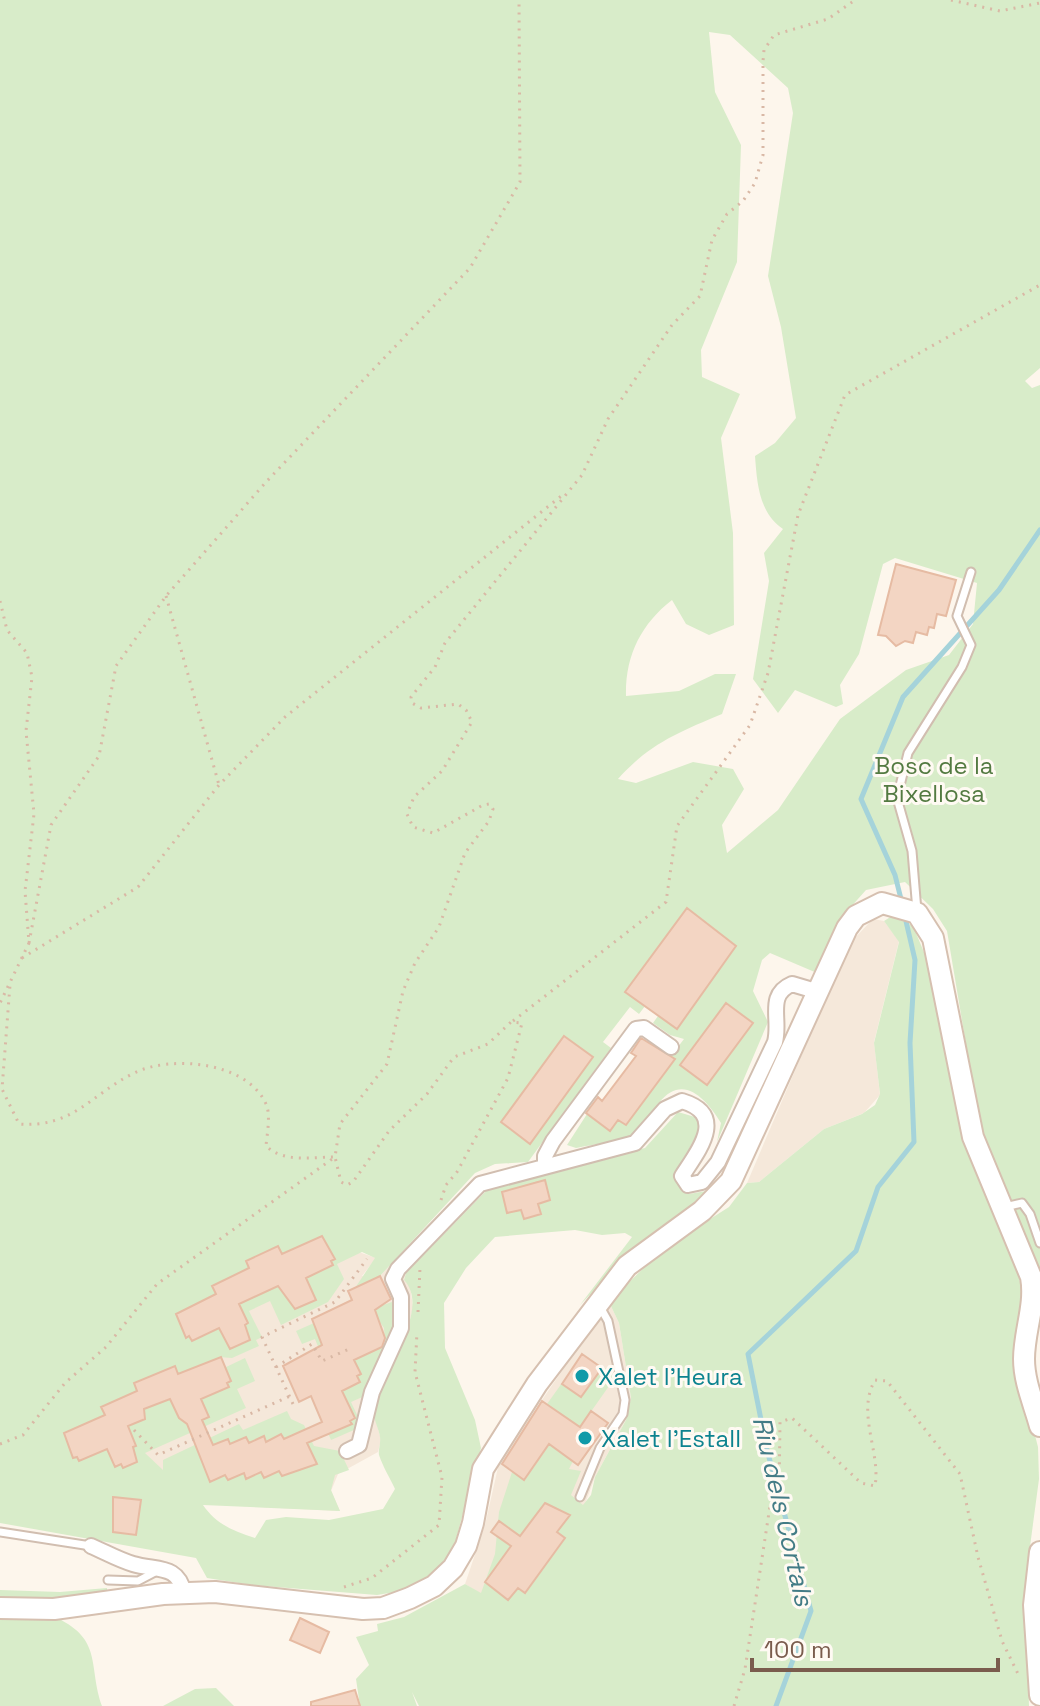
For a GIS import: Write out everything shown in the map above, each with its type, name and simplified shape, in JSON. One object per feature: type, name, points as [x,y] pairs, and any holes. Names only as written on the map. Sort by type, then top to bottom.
[{"type":"main road","points":[[0,1608],[54,1609],[184,1593],[266,1595],[363,1609],[383,1608],[434,1586],[453,1568],[466,1546],[483,1469],[497,1442],[627,1266],[714,1201],[731,1181],[847,928],[856,916],[882,903],[917,913],[933,938],[967,1114],[983,1164],[1033,1287],[1024,1357],[1026,1379],[1040,1426]]},
{"type":"main road","points":[[1040,1552],[1034,1605],[1040,1695]]},
{"type":"street","points":[[347,1451],[359,1445],[372,1392],[399,1337],[402,1305],[393,1279],[398,1269],[480,1184],[635,1143],[665,1109],[682,1101],[696,1107],[707,1122],[708,1131],[682,1176],[688,1185],[702,1182],[718,1162],[775,1042],[779,1022],[775,1006],[779,993],[792,984],[819,992]]},
{"type":"street","points":[[545,1166],[545,1156],[553,1141],[636,1029],[644,1028],[671,1047]]},
{"type":"street","points":[[91,1546],[134,1565],[170,1570],[181,1580],[184,1593]]},
{"type":"lane","points":[[917,913],[912,851],[897,798],[908,753],[962,667],[971,645],[957,616],[971,572]]},
{"type":"lane","points":[[1003,1208],[1022,1203],[1030,1214],[1040,1243]]},
{"type":"lane","points":[[580,1497],[600,1448],[623,1414],[625,1400],[608,1321],[598,1303]]},
{"type":"lane","points":[[0,1532],[91,1546]]},
{"type":"lane","points":[[108,1580],[138,1581],[161,1568]]},
{"type":"path","points":[[0,1003],[29,943],[51,825],[99,756],[116,666],[166,596],[267,481],[470,268],[520,182],[519,0]]},
{"type":"path","points":[[855,0],[828,19],[774,35],[764,50],[761,98],[763,155],[755,183],[743,201],[727,214],[712,240],[700,296],[672,325],[640,370],[608,419],[582,475],[445,643],[435,667],[411,697],[412,703],[421,708],[458,704],[466,710],[472,722],[442,771],[414,797],[407,814],[413,827],[433,833],[483,805],[489,804],[493,809],[489,821],[465,853],[439,927],[415,963],[403,991],[387,1064],[340,1124],[335,1157],[341,1182],[347,1185],[353,1182],[389,1131],[427,1094],[454,1057],[488,1044],[511,1022],[666,902],[677,826],[750,725],[768,673],[798,515],[845,395],[1040,285]]},
{"type":"path","points":[[951,0],[1000,11],[1036,7],[1040,3]]},
{"type":"path","points":[[22,958],[138,887],[219,785],[285,717],[571,488]]},
{"type":"path","points":[[166,596],[219,785]]},
{"type":"path","points":[[0,601],[7,630],[27,653],[32,677],[26,731],[34,814],[25,891],[29,943]]},
{"type":"path","points":[[10,985],[2,1089],[19,1124],[38,1125],[69,1117],[135,1072],[177,1064],[204,1064],[232,1073],[255,1088],[268,1106],[266,1146],[273,1152],[283,1157],[335,1157]]},
{"type":"path","points":[[441,1202],[446,1185],[462,1163],[508,1078],[522,1023],[511,1022]]},
{"type":"path","points":[[0,1444],[23,1435],[65,1383],[106,1347],[157,1284],[335,1157]]},
{"type":"path","points":[[342,1588],[372,1578],[424,1541],[439,1525],[442,1477],[415,1372],[421,1247]]},
{"type":"path","points":[[293,1404],[262,1337],[335,1302],[367,1259]]},
{"type":"path","points":[[276,1367],[312,1344],[322,1361],[349,1349]]},
{"type":"path","points":[[734,1706],[745,1669],[770,1506],[779,1493],[780,1422],[792,1418],[861,1483],[875,1486],[878,1470],[867,1413],[875,1380],[887,1381],[960,1474],[978,1557],[1002,1641],[1020,1680]]},
{"type":"path","points":[[134,1430],[158,1455],[290,1396]]},
{"type":"shaded area","points":[[873,919],[884,921],[899,941],[874,1042],[880,1095],[864,1113],[824,1129],[759,1182],[747,1183],[849,944]]},
{"type":"shaded area","points":[[327,1241],[376,1258],[362,1276],[380,1276],[393,1262],[406,1273],[404,1280],[410,1286],[413,1307],[407,1334],[385,1375],[374,1413],[381,1440],[378,1452],[338,1474],[331,1491],[340,1511],[202,1504],[164,1481],[60,1474],[196,1279]]},
{"type":"shaded area","points":[[609,1302],[619,1323],[631,1398],[626,1420],[595,1477],[543,1616],[481,1594],[465,1584],[485,1525],[499,1463]]},
{"type":"green space","name":"Bosc de la Bixellosa","points":[[0,0],[1040,0],[1040,368],[1025,381],[1032,388],[1040,385],[1040,1278],[1026,1236],[987,1147],[972,1080],[947,931],[933,909],[905,882],[866,890],[841,918],[817,973],[770,953],[762,960],[753,991],[768,1022],[717,1142],[721,1123],[709,1106],[694,1093],[677,1090],[659,1103],[643,1127],[632,1136],[576,1148],[567,1145],[587,1114],[609,1131],[618,1120],[626,1125],[666,1072],[657,1065],[666,1053],[671,1056],[684,1039],[670,1035],[653,1023],[718,932],[707,924],[639,1014],[630,1007],[603,1042],[611,1048],[528,1162],[495,1164],[475,1173],[380,1276],[355,1288],[375,1258],[362,1252],[337,1264],[344,1279],[328,1302],[281,1325],[270,1301],[249,1311],[262,1337],[256,1340],[259,1346],[232,1358],[219,1357],[224,1368],[245,1358],[255,1381],[237,1389],[246,1408],[145,1453],[163,1470],[163,1460],[239,1424],[243,1430],[287,1411],[291,1419],[304,1425],[314,1446],[340,1451],[349,1470],[335,1475],[331,1490],[340,1511],[203,1505],[214,1517],[232,1529],[255,1538],[266,1520],[286,1517],[329,1520],[383,1509],[395,1489],[379,1455],[380,1437],[374,1413],[383,1382],[408,1327],[412,1309],[411,1293],[404,1280],[406,1273],[487,1190],[645,1148],[678,1112],[695,1117],[700,1128],[675,1175],[689,1194],[706,1191],[708,1196],[611,1273],[580,1305],[632,1237],[625,1233],[602,1235],[575,1230],[495,1237],[466,1268],[444,1303],[445,1348],[475,1420],[481,1448],[453,1550],[434,1572],[407,1590],[377,1595],[252,1585],[207,1578],[196,1558],[0,1523]],"holes":[[[709,32],[730,35],[788,88],[793,113],[768,276],[781,327],[796,418],[775,443],[755,456],[758,487],[764,506],[783,529],[764,553],[769,581],[753,679],[778,713],[795,690],[836,707],[843,704],[840,685],[859,654],[883,564],[895,558],[977,583],[973,624],[949,655],[906,670],[840,719],[778,810],[727,853],[722,825],[744,789],[733,769],[693,762],[636,783],[618,779],[653,748],[678,733],[722,714],[736,674],[715,674],[679,691],[626,696],[628,668],[637,642],[661,609],[672,600],[686,624],[709,635],[734,625],[733,533],[721,438],[740,394],[702,377],[701,350],[737,262],[741,145],[715,92]]]},
{"type":"green space","points":[[892,916],[913,926],[926,957],[965,1140],[1014,1258],[1025,1302],[1028,1408],[1038,1447],[1039,1479],[1025,1584],[1029,1706],[419,1706],[412,1692],[417,1706],[360,1706],[356,1679],[369,1665],[356,1637],[378,1631],[377,1624],[404,1617],[465,1584],[481,1593],[495,1554],[499,1512],[512,1472],[525,1480],[567,1419],[547,1404],[562,1383],[582,1397],[602,1366],[616,1376],[562,1453],[573,1461],[569,1469],[581,1471],[571,1495],[583,1505],[591,1495],[595,1477],[626,1420],[631,1398],[619,1323],[609,1302],[663,1249],[729,1207],[747,1183],[759,1182],[824,1129],[862,1114],[875,1105],[880,1094],[874,1043],[899,942],[884,921]],"holes":[[[545,1503],[570,1515],[557,1532],[565,1539],[526,1593],[518,1588],[508,1600],[485,1582]]]},
{"type":"green space","points":[[392,1302],[393,1326],[383,1361],[367,1395],[351,1402],[359,1419],[354,1430],[331,1440],[328,1433],[352,1424],[350,1421],[355,1418],[338,1393],[360,1382],[357,1376],[361,1374],[355,1361],[349,1363],[321,1354],[315,1339],[302,1344],[296,1331],[314,1323],[321,1343],[372,1351],[385,1345],[384,1328],[371,1309]]},
{"type":"green space","points":[[107,1588],[107,1592],[67,1598],[0,1598],[0,1590],[60,1592]]},
{"type":"green space","points":[[57,1618],[72,1626],[88,1645],[102,1706],[0,1706],[0,1620]]},
{"type":"green space","points":[[216,1688],[234,1706],[163,1706],[195,1689]]},
{"type":"building","points":[[896,564],[956,580],[946,616],[937,614],[934,628],[929,627],[927,635],[916,632],[913,643],[905,641],[896,646],[886,636],[878,635]]},
{"type":"building","points":[[687,908],[736,946],[677,1029],[625,992]]},
{"type":"building","points":[[726,1003],[753,1023],[707,1085],[680,1065]]},
{"type":"building","points":[[564,1036],[593,1057],[530,1144],[501,1122]]},
{"type":"building","points":[[641,1038],[675,1059],[626,1125],[618,1120],[610,1131],[586,1113],[598,1097],[602,1101],[636,1056],[631,1053]]},
{"type":"building","points":[[545,1180],[550,1200],[538,1204],[541,1214],[524,1219],[521,1210],[507,1213],[502,1192]]},
{"type":"building","points":[[322,1236],[335,1259],[331,1261],[333,1265],[306,1278],[316,1300],[295,1309],[278,1286],[239,1304],[248,1323],[245,1325],[250,1340],[230,1349],[219,1328],[192,1341],[189,1336],[186,1338],[176,1314],[216,1294],[212,1286],[249,1268],[246,1261],[278,1246],[282,1254]]},
{"type":"building","points":[[380,1276],[391,1299],[375,1310],[385,1338],[382,1347],[354,1360],[361,1374],[357,1376],[360,1382],[342,1391],[355,1418],[350,1421],[352,1424],[307,1443],[317,1464],[282,1476],[279,1471],[264,1478],[261,1472],[246,1479],[244,1473],[228,1480],[225,1475],[210,1482],[187,1424],[179,1418],[170,1399],[144,1409],[145,1419],[128,1426],[136,1446],[133,1447],[137,1462],[123,1468],[121,1464],[115,1467],[107,1449],[79,1461],[77,1457],[73,1458],[64,1433],[105,1415],[101,1407],[137,1391],[134,1383],[175,1366],[178,1374],[221,1357],[231,1381],[227,1383],[229,1387],[201,1399],[209,1417],[202,1420],[213,1445],[228,1439],[230,1444],[246,1437],[249,1443],[264,1436],[266,1442],[281,1434],[284,1439],[322,1422],[311,1396],[299,1402],[283,1366],[322,1345],[312,1319],[352,1300],[348,1291]]},
{"type":"building","name":"Xalet l'Heura","points":[[582,1354],[602,1368],[581,1397],[562,1384]]},
{"type":"building","points":[[542,1401],[580,1427],[591,1411],[608,1423],[578,1465],[549,1444],[524,1480],[502,1464]]},
{"type":"building","points":[[113,1497],[141,1500],[136,1535],[113,1532]]},
{"type":"building","points":[[545,1503],[570,1515],[557,1532],[565,1538],[525,1593],[518,1588],[508,1600],[485,1582],[511,1546],[491,1532],[499,1521],[520,1536]]},
{"type":"building","points":[[300,1618],[329,1632],[320,1653],[290,1640]]},
{"type":"building","points":[[355,1690],[360,1706],[311,1706],[311,1702]]},
{"type":"waterway","name":"Riu dels Cortals","points":[[902,903],[895,875],[861,799],[903,697],[999,590],[1040,530]]},
{"type":"waterway","name":"Riu dels Cortals","points":[[776,1706],[811,1611],[767,1450],[748,1354],[856,1251],[878,1187],[914,1142],[910,1043],[915,960],[905,917]]},
{"type":"place","name":"Xalet l'Heura","points":[[582,1376]]},
{"type":"place","name":"Xalet l'Estall","points":[[585,1438]]}]
